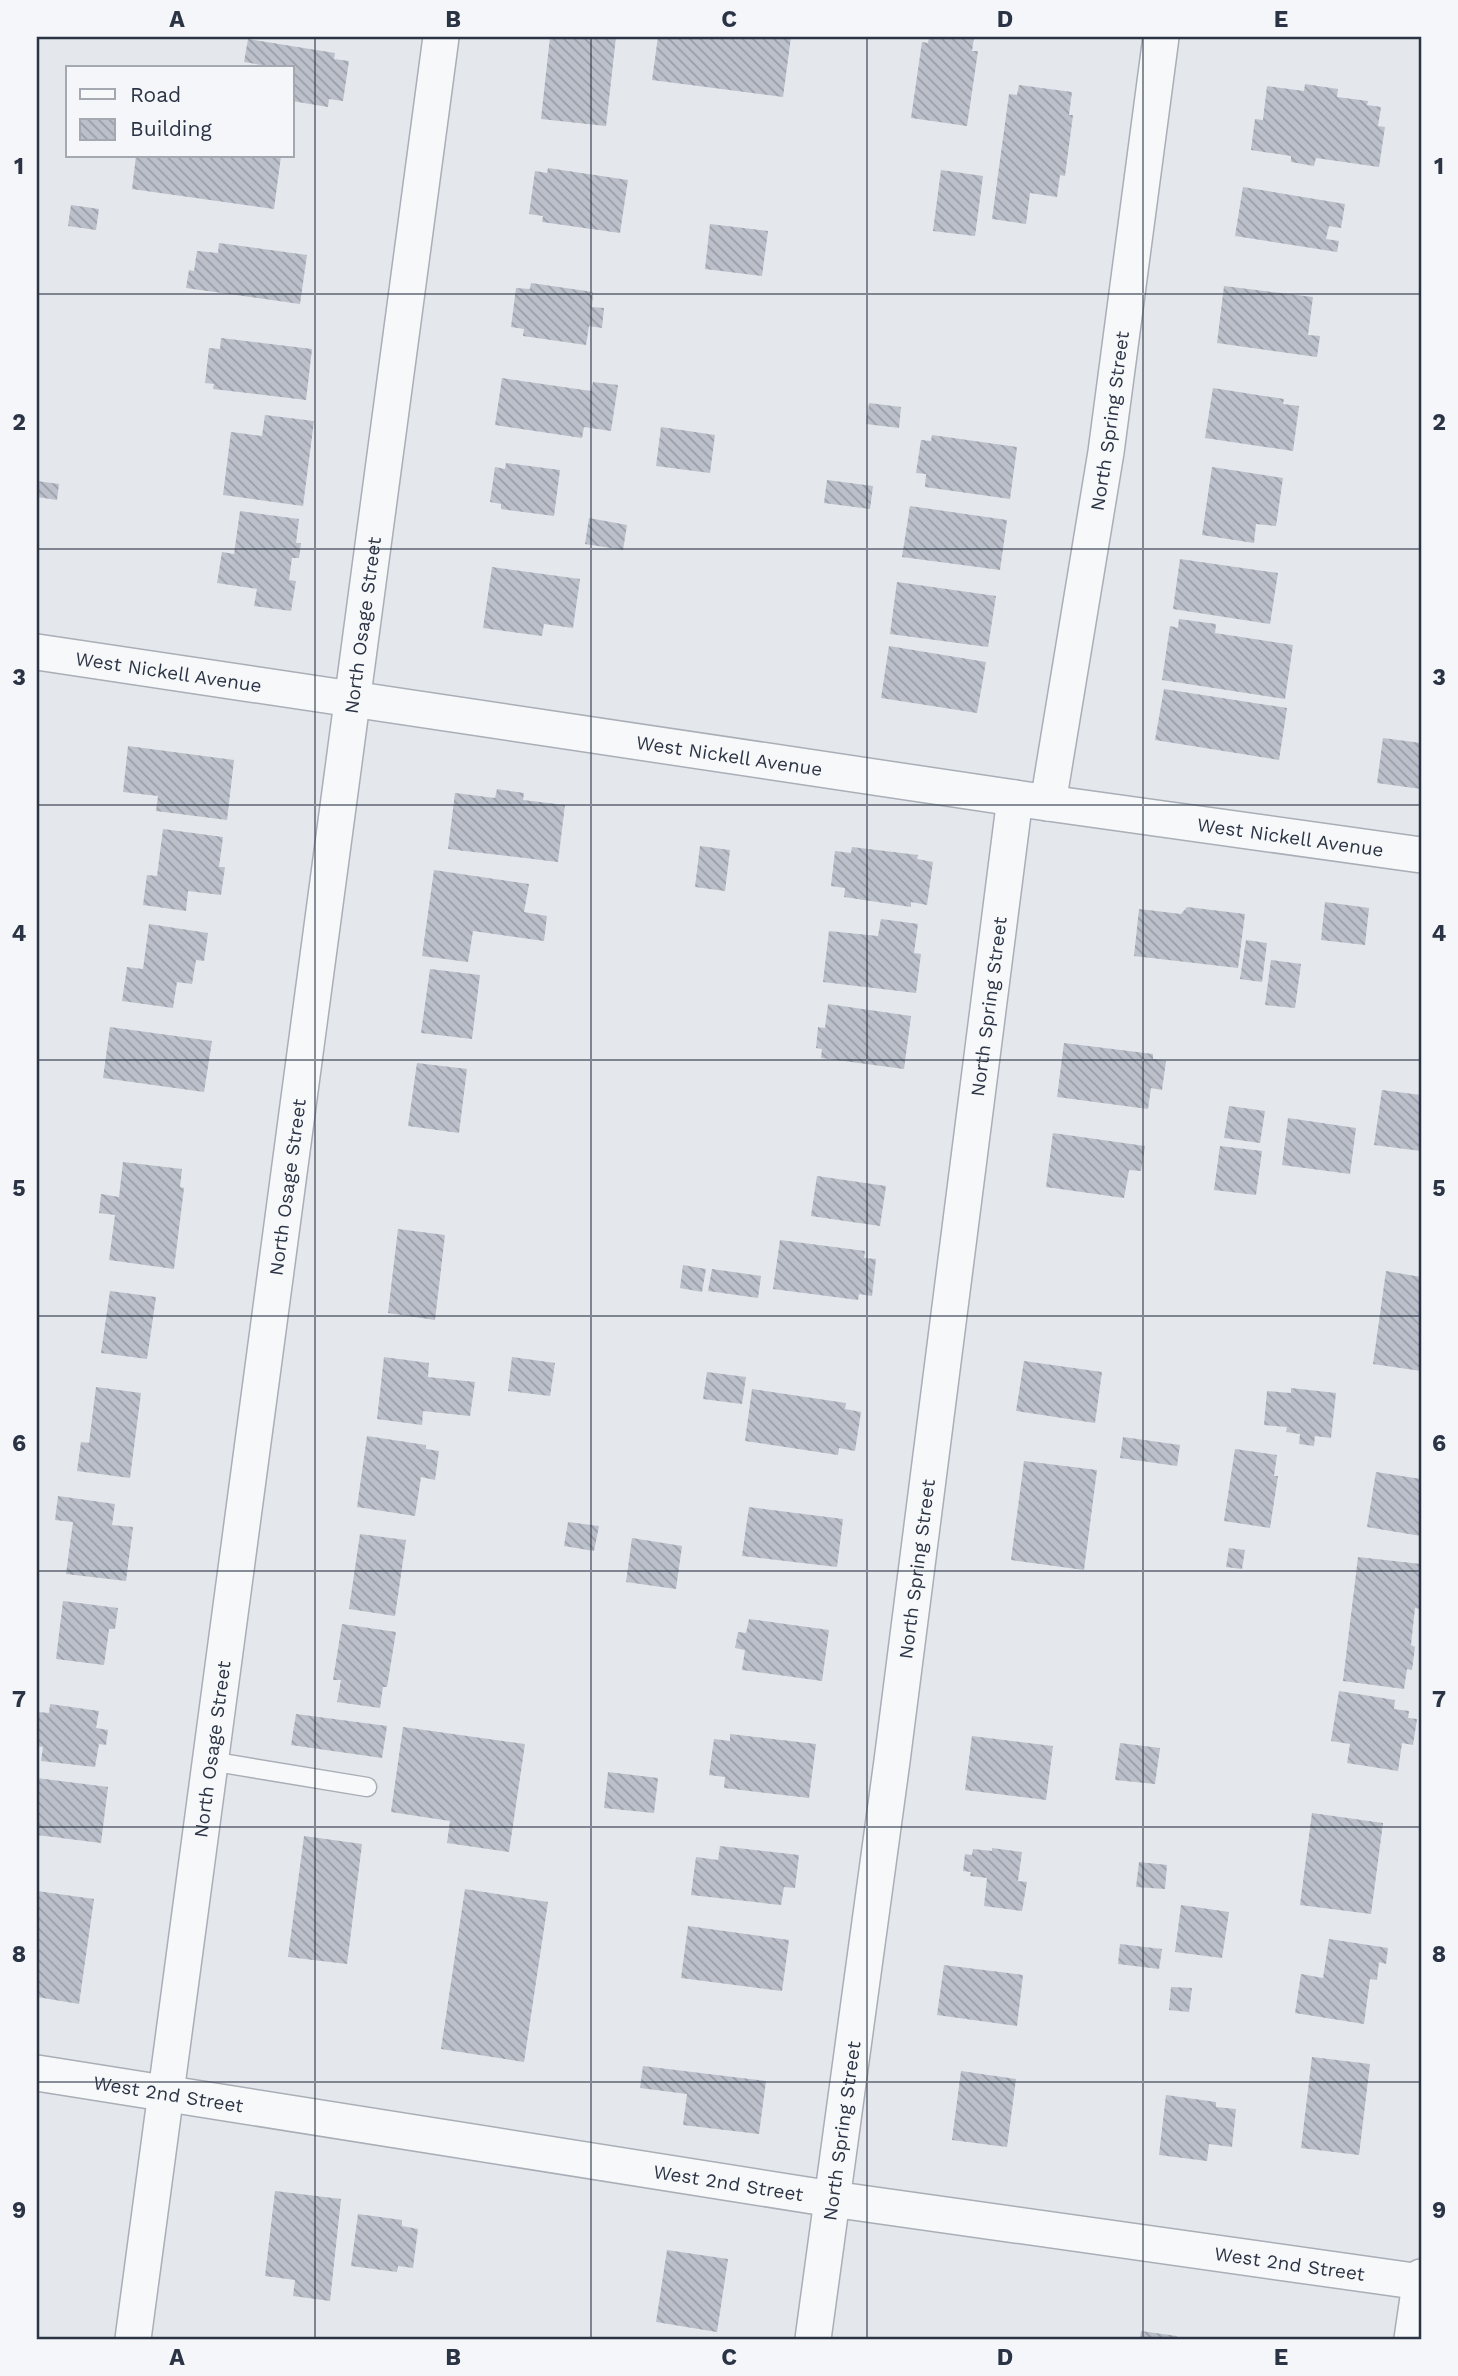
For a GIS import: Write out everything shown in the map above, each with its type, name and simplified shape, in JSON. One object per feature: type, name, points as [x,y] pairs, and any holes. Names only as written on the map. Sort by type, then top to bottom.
[{"type":"street","name":"North Osage Street","points":[[133,2339],[441,37]]},
{"type":"street","name":"North Spring Street","points":[[813,2339],[892,1760],[1032,801],[1106,452],[1161,37]]},
{"type":"street","name":"West Nickell Avenue","points":[[37,652],[1032,801],[1421,855]]},
{"type":"street","name":"West 2nd Street","points":[[37,2073],[832,2199],[1421,2280]]},
{"type":"street","points":[[1412,2339],[1421,2280]]},
{"type":"lane","points":[[210,1761],[367,1787]]},
{"type":"building","points":[[550,37],[616,37],[606,126],[541,119]]},
{"type":"building","points":[[658,37],[791,37],[783,97],[652,80]]},
{"type":"building","points":[[929,37],[974,38],[972,51],[978,51],[967,126],[911,118],[922,42],[928,43]]},
{"type":"building","points":[[248,39],[335,53],[334,59],[349,61],[343,101],[329,99],[328,107],[294,101],[294,66],[261,66],[244,62]]},
{"type":"building","points":[[1305,84],[1338,89],[1337,97],[1368,101],[1367,105],[1381,107],[1378,126],[1385,127],[1379,167],[1316,158],[1314,166],[1291,162],[1291,156],[1251,150],[1255,119],[1263,120],[1267,86],[1304,91]]},
{"type":"building","points":[[1019,85],[1072,92],[1069,115],[1073,115],[1065,176],[1060,175],[1057,197],[1030,193],[1026,224],[992,219],[1009,94],[1017,95]]},
{"type":"building","points":[[136,158],[281,158],[274,209],[132,189]]},
{"type":"building","points":[[548,168],[628,180],[620,233],[542,222],[543,216],[529,214],[535,171],[547,173]]},
{"type":"building","points":[[941,170],[983,176],[975,236],[933,231]]},
{"type":"building","points":[[1243,187],[1345,204],[1341,228],[1329,226],[1326,239],[1339,241],[1337,252],[1235,236]]},
{"type":"building","points":[[71,205],[99,209],[96,230],[68,226]]},
{"type":"building","points":[[710,224],[768,231],[762,276],[705,269]]},
{"type":"building","points":[[219,243],[307,255],[300,304],[186,288],[189,270],[194,271],[197,251],[218,253]]},
{"type":"building","points":[[531,283],[593,292],[592,307],[604,308],[602,328],[589,326],[586,345],[523,336],[524,329],[511,327],[516,288],[530,289]]},
{"type":"building","points":[[1224,286],[1313,297],[1308,335],[1320,336],[1317,357],[1217,343]]},
{"type":"building","points":[[221,338],[312,349],[306,400],[213,389],[214,384],[205,383],[209,348],[220,349]]},
{"type":"building","points":[[502,378],[591,391],[593,382],[618,385],[611,431],[584,427],[582,438],[495,425]]},
{"type":"building","points":[[1213,388],[1284,399],[1283,404],[1299,406],[1293,451],[1205,438]]},
{"type":"building","points":[[869,403],[901,407],[899,428],[866,424]]},
{"type":"building","points":[[265,415],[314,421],[303,506],[223,495],[231,432],[262,436]]},
{"type":"building","points":[[661,427],[715,435],[710,473],[656,466]]},
{"type":"building","points":[[932,435],[1017,447],[1010,499],[925,487],[926,474],[916,473],[921,440],[931,441]]},
{"type":"building","points":[[506,463],[560,470],[554,516],[501,509],[501,504],[490,502],[495,467],[505,469]]},
{"type":"building","points":[[1212,467],[1283,478],[1276,526],[1256,524],[1254,543],[1202,535]]},
{"type":"building","points":[[827,480],[873,486],[870,509],[824,503]]},
{"type":"building","points":[[37,481],[59,484],[57,500],[37,497]]},
{"type":"building","points":[[910,506],[1007,520],[1000,570],[902,557]]},
{"type":"building","points":[[240,511],[299,519],[296,543],[301,543],[299,558],[292,558],[289,580],[296,581],[291,611],[254,606],[257,589],[217,583],[222,552],[234,554]]},
{"type":"building","points":[[589,518],[627,525],[623,550],[585,544]]},
{"type":"building","points":[[1180,559],[1278,573],[1270,624],[1173,609]]},
{"type":"building","points":[[492,567],[580,579],[573,628],[544,624],[542,636],[483,628]]},
{"type":"building","points":[[897,582],[996,596],[988,647],[890,634]]},
{"type":"building","points":[[1179,619],[1216,624],[1215,633],[1293,645],[1285,699],[1162,680],[1170,626],[1178,628]]},
{"type":"building","points":[[889,646],[986,662],[977,713],[881,698]]},
{"type":"building","points":[[1164,689],[1287,708],[1279,760],[1155,740]]},
{"type":"building","points":[[1383,738],[1421,743],[1421,789],[1377,783]]},
{"type":"building","points":[[128,746],[234,760],[227,820],[156,811],[158,796],[123,792]]},
{"type":"building","points":[[497,789],[524,793],[523,800],[565,805],[558,862],[448,849],[455,793],[495,798]]},
{"type":"building","points":[[163,829],[223,837],[219,867],[225,867],[221,895],[188,891],[186,911],[143,905],[147,875],[157,876]]},
{"type":"building","points":[[700,846],[730,850],[725,891],[695,887]]},
{"type":"building","points":[[852,847],[918,855],[917,859],[933,862],[927,905],[911,902],[911,907],[844,897],[845,888],[831,886],[835,851],[851,853]]},
{"type":"building","points":[[434,870],[529,884],[524,912],[547,916],[544,941],[473,931],[468,962],[422,956]]},
{"type":"building","points":[[1325,902],[1369,908],[1365,945],[1321,940]]},
{"type":"building","points":[[1187,907],[1245,914],[1238,968],[1134,956],[1139,909],[1181,914]]},
{"type":"building","points":[[881,919],[918,924],[914,953],[921,954],[916,993],[823,982],[829,931],[878,936]]},
{"type":"building","points":[[149,924],[208,933],[204,961],[196,960],[192,984],[177,982],[173,1008],[122,1001],[127,967],[143,969]]},
{"type":"building","points":[[1246,940],[1267,943],[1262,982],[1240,979]]},
{"type":"building","points":[[1271,960],[1301,964],[1295,1008],[1265,1005]]},
{"type":"building","points":[[430,969],[480,975],[472,1039],[421,1033]]},
{"type":"building","points":[[828,1004],[911,1016],[904,1069],[821,1058],[822,1049],[816,1048],[818,1027],[825,1028]]},
{"type":"building","points":[[110,1027],[212,1041],[204,1092],[103,1078]]},
{"type":"building","points":[[1064,1043],[1153,1054],[1153,1059],[1166,1061],[1162,1090],[1151,1088],[1148,1109],[1057,1097]]},
{"type":"building","points":[[417,1063],[467,1069],[459,1133],[408,1126]]},
{"type":"building","points":[[1382,1090],[1421,1095],[1421,1151],[1374,1145]]},
{"type":"building","points":[[1229,1106],[1265,1111],[1260,1143],[1224,1138]]},
{"type":"building","points":[[1288,1118],[1356,1128],[1350,1174],[1282,1165]]},
{"type":"building","points":[[1053,1133],[1145,1146],[1141,1171],[1129,1170],[1124,1198],[1046,1187]]},
{"type":"building","points":[[1220,1146],[1262,1151],[1256,1195],[1214,1190]]},
{"type":"building","points":[[123,1162],[182,1169],[180,1187],[184,1188],[174,1269],[109,1260],[115,1215],[99,1213],[101,1194],[119,1197]]},
{"type":"building","points":[[817,1176],[886,1186],[880,1226],[811,1216]]},
{"type":"building","points":[[398,1229],[445,1235],[435,1320],[388,1313]]},
{"type":"building","points":[[780,1240],[865,1251],[864,1258],[876,1259],[872,1296],[859,1294],[858,1300],[773,1289]]},
{"type":"building","points":[[683,1265],[706,1269],[702,1292],[680,1288]]},
{"type":"building","points":[[712,1269],[761,1276],[758,1298],[708,1291]]},
{"type":"building","points":[[1386,1271],[1421,1277],[1421,1371],[1373,1364]]},
{"type":"building","points":[[110,1291],[156,1297],[147,1359],[101,1353]]},
{"type":"building","points":[[384,1357],[429,1363],[428,1377],[475,1382],[470,1416],[423,1411],[422,1425],[377,1419]]},
{"type":"building","points":[[512,1357],[555,1363],[550,1396],[508,1391]]},
{"type":"building","points":[[1024,1361],[1102,1372],[1095,1423],[1016,1411]]},
{"type":"building","points":[[707,1372],[746,1377],[742,1404],[703,1399]]},
{"type":"building","points":[[96,1387],[141,1393],[130,1478],[77,1471],[81,1442],[89,1443]]},
{"type":"building","points":[[1291,1388],[1336,1393],[1331,1438],[1315,1436],[1314,1446],[1299,1444],[1300,1434],[1286,1432],[1287,1427],[1264,1425],[1267,1391],[1291,1393]]},
{"type":"building","points":[[752,1389],[846,1403],[845,1409],[861,1412],[855,1451],[839,1448],[838,1455],[745,1441]]},
{"type":"building","points":[[367,1436],[426,1445],[426,1449],[439,1451],[435,1480],[421,1477],[415,1516],[357,1507]]},
{"type":"building","points":[[1123,1437],[1180,1445],[1177,1466],[1120,1458]]},
{"type":"building","points":[[1235,1449],[1277,1455],[1274,1476],[1278,1476],[1270,1528],[1224,1521]]},
{"type":"building","points":[[1024,1461],[1097,1470],[1084,1570],[1011,1560]]},
{"type":"building","points":[[1376,1472],[1421,1479],[1421,1536],[1367,1527]]},
{"type":"building","points":[[58,1496],[115,1504],[112,1525],[133,1527],[126,1581],[66,1574],[73,1522],[55,1520]]},
{"type":"building","points":[[749,1507],[843,1519],[837,1567],[742,1556]]},
{"type":"building","points":[[568,1522],[599,1526],[594,1551],[564,1546]]},
{"type":"building","points":[[360,1534],[406,1540],[395,1616],[349,1609]]},
{"type":"building","points":[[632,1538],[682,1546],[676,1589],[626,1582]]},
{"type":"building","points":[[1229,1548],[1245,1550],[1242,1569],[1226,1567]]},
{"type":"building","points":[[1358,1557],[1421,1564],[1420,1609],[1415,1608],[1411,1645],[1415,1647],[1412,1670],[1407,1669],[1404,1689],[1343,1681]]},
{"type":"building","points":[[63,1601],[118,1608],[115,1629],[109,1629],[104,1665],[56,1659]]},
{"type":"building","points":[[749,1619],[829,1630],[822,1681],[742,1670],[745,1650],[735,1648],[738,1632],[746,1633]]},
{"type":"building","points":[[342,1624],[396,1632],[387,1687],[383,1687],[380,1708],[337,1702],[341,1680],[333,1680]]},
{"type":"building","points":[[1339,1691],[1395,1700],[1394,1709],[1409,1711],[1408,1718],[1417,1719],[1413,1745],[1402,1743],[1398,1771],[1347,1763],[1350,1744],[1331,1741]]},
{"type":"building","points":[[50,1704],[99,1711],[96,1728],[108,1730],[106,1745],[99,1744],[95,1767],[41,1761],[43,1747],[37,1746],[38,1712],[49,1713]]},
{"type":"building","points":[[296,1714],[387,1726],[382,1758],[291,1745]]},
{"type":"building","points":[[403,1727],[525,1744],[509,1852],[447,1843],[450,1821],[391,1812]]},
{"type":"building","points":[[730,1734],[816,1744],[809,1798],[724,1788],[725,1777],[709,1775],[714,1739],[730,1741]]},
{"type":"building","points":[[972,1736],[1053,1746],[1046,1800],[965,1790]]},
{"type":"building","points":[[1120,1743],[1160,1748],[1155,1784],[1115,1780]]},
{"type":"building","points":[[608,1772],[658,1778],[654,1813],[604,1808]]},
{"type":"building","points":[[37,1778],[108,1787],[101,1843],[37,1835]]},
{"type":"building","points":[[1312,1813],[1383,1823],[1371,1914],[1300,1905]]},
{"type":"building","points":[[304,1836],[362,1844],[347,1964],[288,1957]]},
{"type":"building","points":[[720,1846],[799,1855],[795,1888],[784,1887],[781,1905],[691,1895],[696,1857],[718,1860]]},
{"type":"building","points":[[992,1848],[1022,1852],[1018,1881],[1027,1882],[1022,1911],[984,1906],[987,1878],[970,1876],[971,1872],[963,1871],[965,1854],[972,1855],[973,1849],[992,1851]]},
{"type":"building","points":[[1139,1862],[1167,1865],[1165,1889],[1136,1887]]},
{"type":"building","points":[[465,1889],[548,1902],[524,2062],[441,2049]]},
{"type":"building","points":[[37,1891],[94,1899],[79,2004],[37,1997]]},
{"type":"building","points":[[1181,1905],[1229,1912],[1222,1958],[1175,1952]]},
{"type":"building","points":[[688,1926],[789,1940],[782,1991],[681,1978]]},
{"type":"building","points":[[1329,1939],[1388,1948],[1386,1964],[1379,1962],[1377,1980],[1370,1979],[1364,2024],[1295,2013],[1301,1974],[1323,1978]]},
{"type":"building","points":[[1120,1944],[1162,1949],[1159,1969],[1118,1964]]},
{"type":"building","points":[[944,1965],[1023,1975],[1017,2026],[937,2015]]},
{"type":"building","points":[[1171,1987],[1192,1988],[1189,2012],[1169,2010]]},
{"type":"building","points":[[1312,2057],[1370,2064],[1359,2155],[1301,2148]]},
{"type":"building","points":[[643,2066],[766,2081],[759,2134],[683,2125],[687,2094],[640,2088]]},
{"type":"building","points":[[961,2071],[1016,2079],[1007,2147],[952,2140]]},
{"type":"building","points":[[1166,2095],[1216,2102],[1216,2107],[1236,2109],[1232,2147],[1209,2144],[1207,2161],[1159,2155]]},
{"type":"building","points":[[275,2191],[341,2199],[330,2301],[293,2296],[295,2280],[265,2276]]},
{"type":"building","points":[[358,2214],[402,2220],[402,2226],[418,2229],[413,2268],[398,2266],[397,2272],[351,2266]]},
{"type":"building","points":[[667,2250],[728,2259],[717,2332],[656,2322]]},
{"type":"building","points":[[1141,2331],[1177,2336],[1177,2339],[1140,2339]]}]
